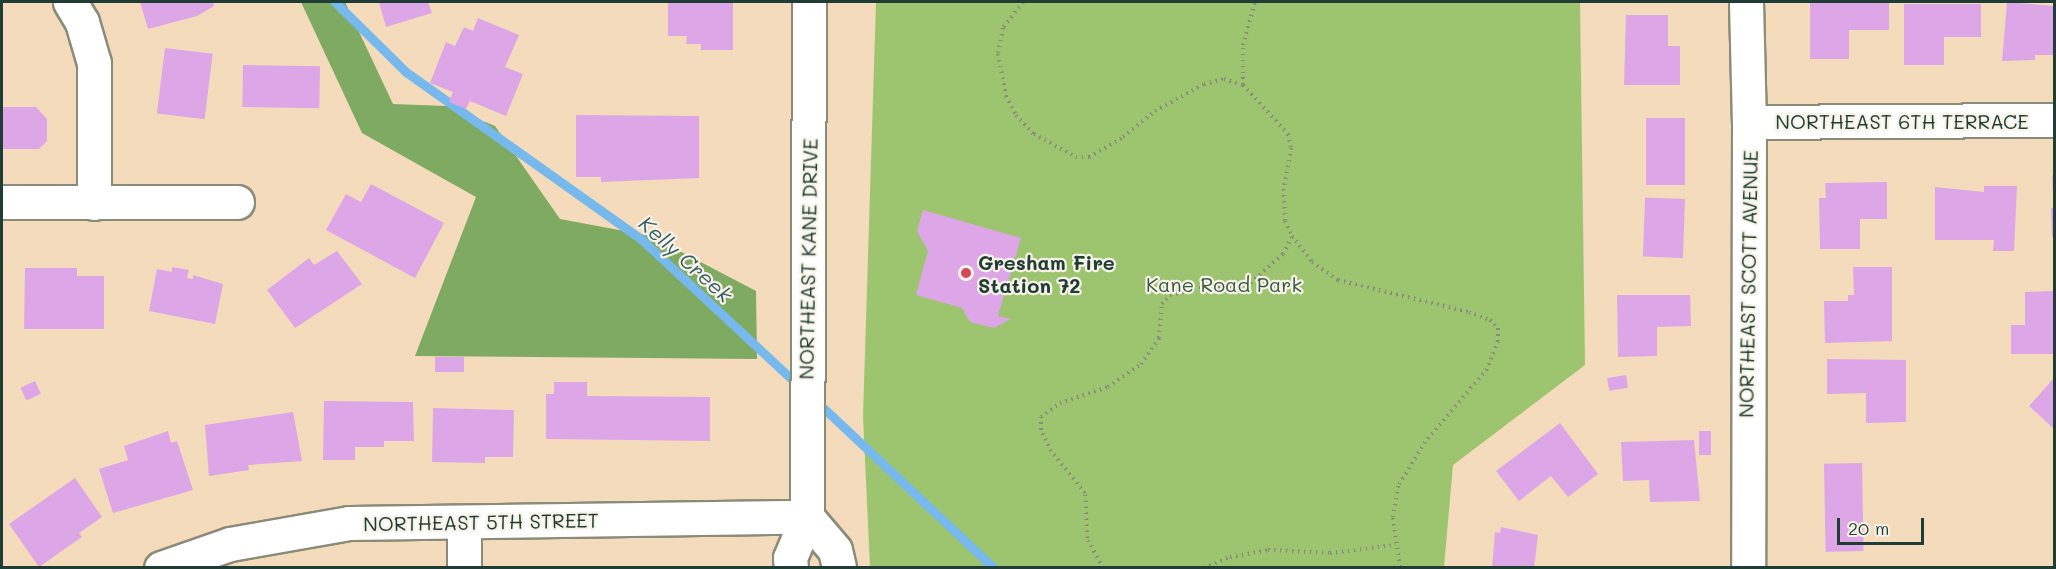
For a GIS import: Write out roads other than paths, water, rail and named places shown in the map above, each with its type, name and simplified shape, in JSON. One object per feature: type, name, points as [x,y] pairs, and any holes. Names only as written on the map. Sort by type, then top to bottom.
[{"type":"street","points":[[70,2],[82,22],[94,63],[94,203]]},
{"type":"street","name":"NORTHEAST KANE DRIVE","points":[[791,567],[790,558],[807,517],[809,2]]},
{"type":"street","name":"NORTHEAST SCOTT AVENUE","points":[[1746,2],[1749,122],[1748,567]]},
{"type":"street","name":"NORTHEAST 6TH TERRACE","points":[[1749,122],[2055,120]]},
{"type":"street","points":[[2,202],[237,202]]},
{"type":"street","points":[[807,517],[836,550],[839,567]]},
{"type":"street","name":"NORTHEAST 5TH STREET","points":[[161,567],[231,544],[289,531],[349,524],[807,517]]},
{"type":"street","points":[[464,523],[464,567]]},
{"type":"waterway","name":"Kelly Creek","points":[[335,2],[406,72],[642,240],[799,386]]},
{"type":"waterway","name":"Kelly Creek","points":[[816,401],[994,568]]},
{"type":"place","name":"Gresham Fire Station 72","points":[[966,273]]},
{"type":"park label","name":"Kane Road Park","points":[[1224,284]]}]
